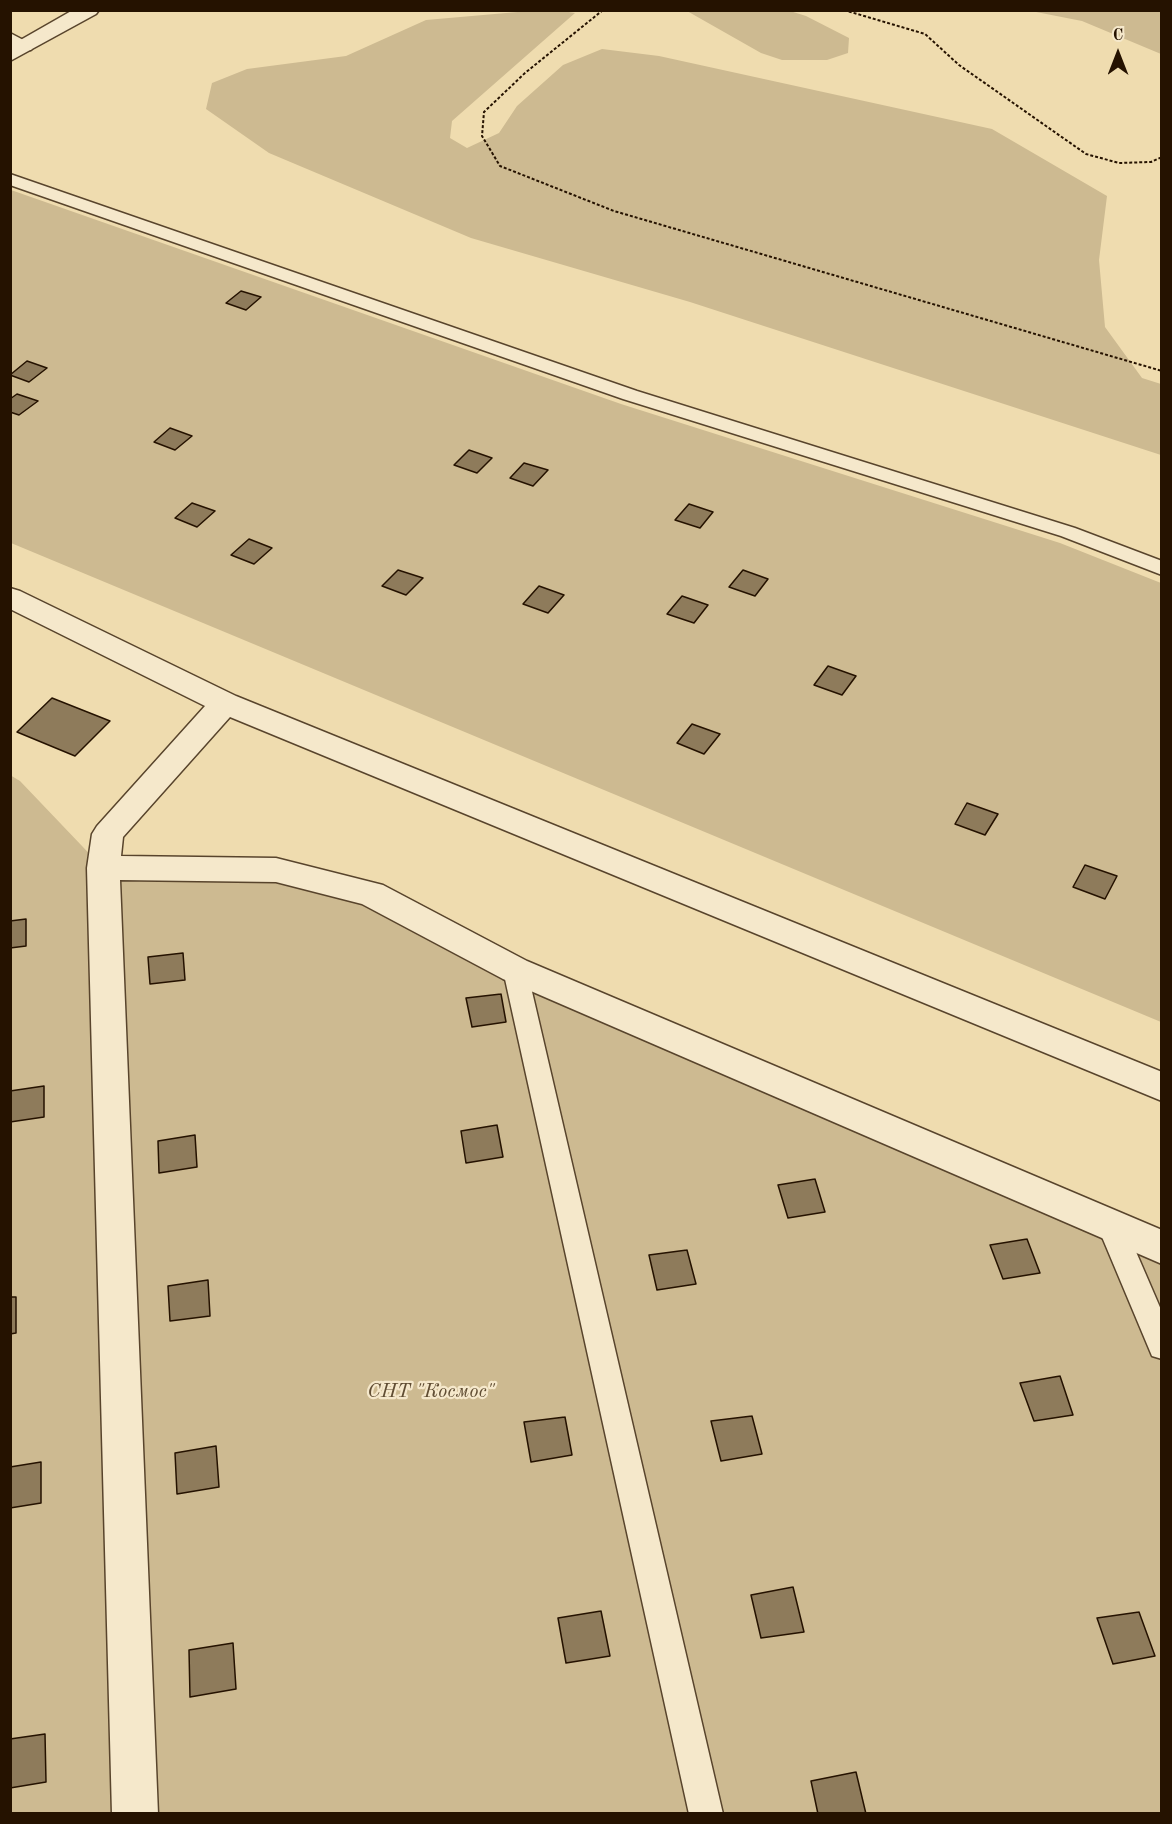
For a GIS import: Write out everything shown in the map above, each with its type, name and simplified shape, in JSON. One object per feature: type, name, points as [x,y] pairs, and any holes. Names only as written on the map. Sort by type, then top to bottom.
[{"type":"street","points":[[16,46],[89,10]]},
{"type":"street","points":[[10,597],[225,703],[1161,1087]]},
{"type":"street","points":[[135,1814],[103,868],[108,834],[225,703]]},
{"type":"street","points":[[103,868],[276,870],[371,894],[515,970],[1161,1248]]},
{"type":"lane","points":[[10,179],[630,395],[1068,532],[1161,569]]},
{"type":"lane","points":[[515,970],[706,1814]]},
{"type":"lane","points":[[1111,1225],[1161,1347]]},
{"type":"path","points":[[603,10],[525,73],[484,112],[482,136],[500,166],[614,211],[1161,371]]},
{"type":"path","points":[[844,10],[925,34],[959,65],[1086,154],[1119,163],[1151,162],[1161,157]]},
{"type":"green space","points":[[556,10],[575,13],[452,121],[450,138],[467,148],[499,133],[517,106],[563,65],[602,49],[659,56],[992,129],[1107,196],[1099,260],[1105,327],[1142,378],[1161,384],[1161,455],[690,302],[471,238],[269,153],[206,109],[212,83],[247,69],[346,56],[426,20]]},
{"type":"green space","points":[[687,11],[790,11],[806,16],[849,38],[848,53],[827,60],[782,60],[761,53]]},
{"type":"green space","points":[[1031,11],[1161,11],[1161,54],[1082,21]]},
{"type":"green space","points":[[11,190],[621,404],[1060,543],[1161,583],[1161,1022],[11,543]]},
{"type":"green space","name":"СНТ \"Космос\"","points":[[10,775],[20,781],[103,868],[276,870],[371,894],[1161,1248],[1161,1813],[11,1813]]},
{"type":"building","points":[[241,291],[261,297],[246,310],[226,303]]},
{"type":"building","points":[[27,361],[47,368],[29,382],[10,375]]},
{"type":"building","points":[[17,394],[38,401],[19,415],[10,412],[10,399]]},
{"type":"building","points":[[170,428],[192,436],[175,450],[154,442]]},
{"type":"building","points":[[469,450],[492,458],[477,473],[454,465]]},
{"type":"building","points":[[524,463],[548,470],[533,486],[510,478]]},
{"type":"building","points":[[192,503],[215,511],[197,527],[175,518]]},
{"type":"building","points":[[689,504],[713,512],[700,528],[675,520]]},
{"type":"building","points":[[249,539],[272,548],[254,564],[231,555]]},
{"type":"building","points":[[398,570],[423,578],[406,595],[382,586]]},
{"type":"building","points":[[743,570],[768,579],[755,596],[729,587]]},
{"type":"building","points":[[539,586],[564,595],[548,613],[523,604]]},
{"type":"building","points":[[682,596],[708,605],[694,623],[667,614]]},
{"type":"building","points":[[828,666],[856,676],[842,695],[814,685]]},
{"type":"building","points":[[52,698],[110,721],[75,756],[17,732]]},
{"type":"building","points":[[692,724],[720,734],[704,754],[677,743]]},
{"type":"building","points":[[967,803],[998,814],[985,835],[955,824]]},
{"type":"building","points":[[1085,865],[1117,876],[1105,899],[1073,887]]},
{"type":"building","points":[[26,919],[26,946],[10,948],[10,921]]},
{"type":"building","points":[[183,953],[185,980],[150,984],[148,957]]},
{"type":"building","points":[[501,994],[506,1022],[472,1027],[466,998]]},
{"type":"building","points":[[44,1086],[44,1117],[10,1122],[10,1091]]},
{"type":"building","points":[[497,1125],[503,1157],[466,1163],[461,1131]]},
{"type":"building","points":[[195,1135],[197,1167],[159,1173],[158,1141]]},
{"type":"building","points":[[815,1179],[825,1212],[788,1218],[778,1185]]},
{"type":"building","points":[[1027,1239],[1040,1273],[1003,1279],[990,1245]]},
{"type":"building","points":[[687,1250],[696,1284],[657,1290],[649,1255]]},
{"type":"building","points":[[208,1280],[210,1316],[170,1321],[168,1286]]},
{"type":"building","points":[[10,1297],[16,1297],[16,1333],[10,1334]]},
{"type":"building","points":[[1060,1376],[1073,1415],[1034,1421],[1020,1383]]},
{"type":"building","points":[[752,1416],[762,1454],[721,1461],[711,1421]]},
{"type":"building","points":[[565,1417],[572,1455],[531,1462],[524,1422]]},
{"type":"building","points":[[216,1446],[219,1487],[177,1494],[175,1453]]},
{"type":"building","points":[[41,1462],[41,1503],[10,1508],[10,1467]]},
{"type":"building","points":[[793,1587],[804,1632],[761,1638],[751,1595]]},
{"type":"building","points":[[601,1611],[610,1656],[566,1663],[558,1618]]},
{"type":"building","points":[[1139,1612],[1155,1656],[1113,1664],[1097,1618]]},
{"type":"building","points":[[233,1643],[236,1689],[190,1697],[189,1650]]},
{"type":"building","points":[[45,1734],[46,1782],[10,1788],[10,1739]]},
{"type":"building","points":[[856,1772],[866,1814],[818,1814],[811,1781]]}]
